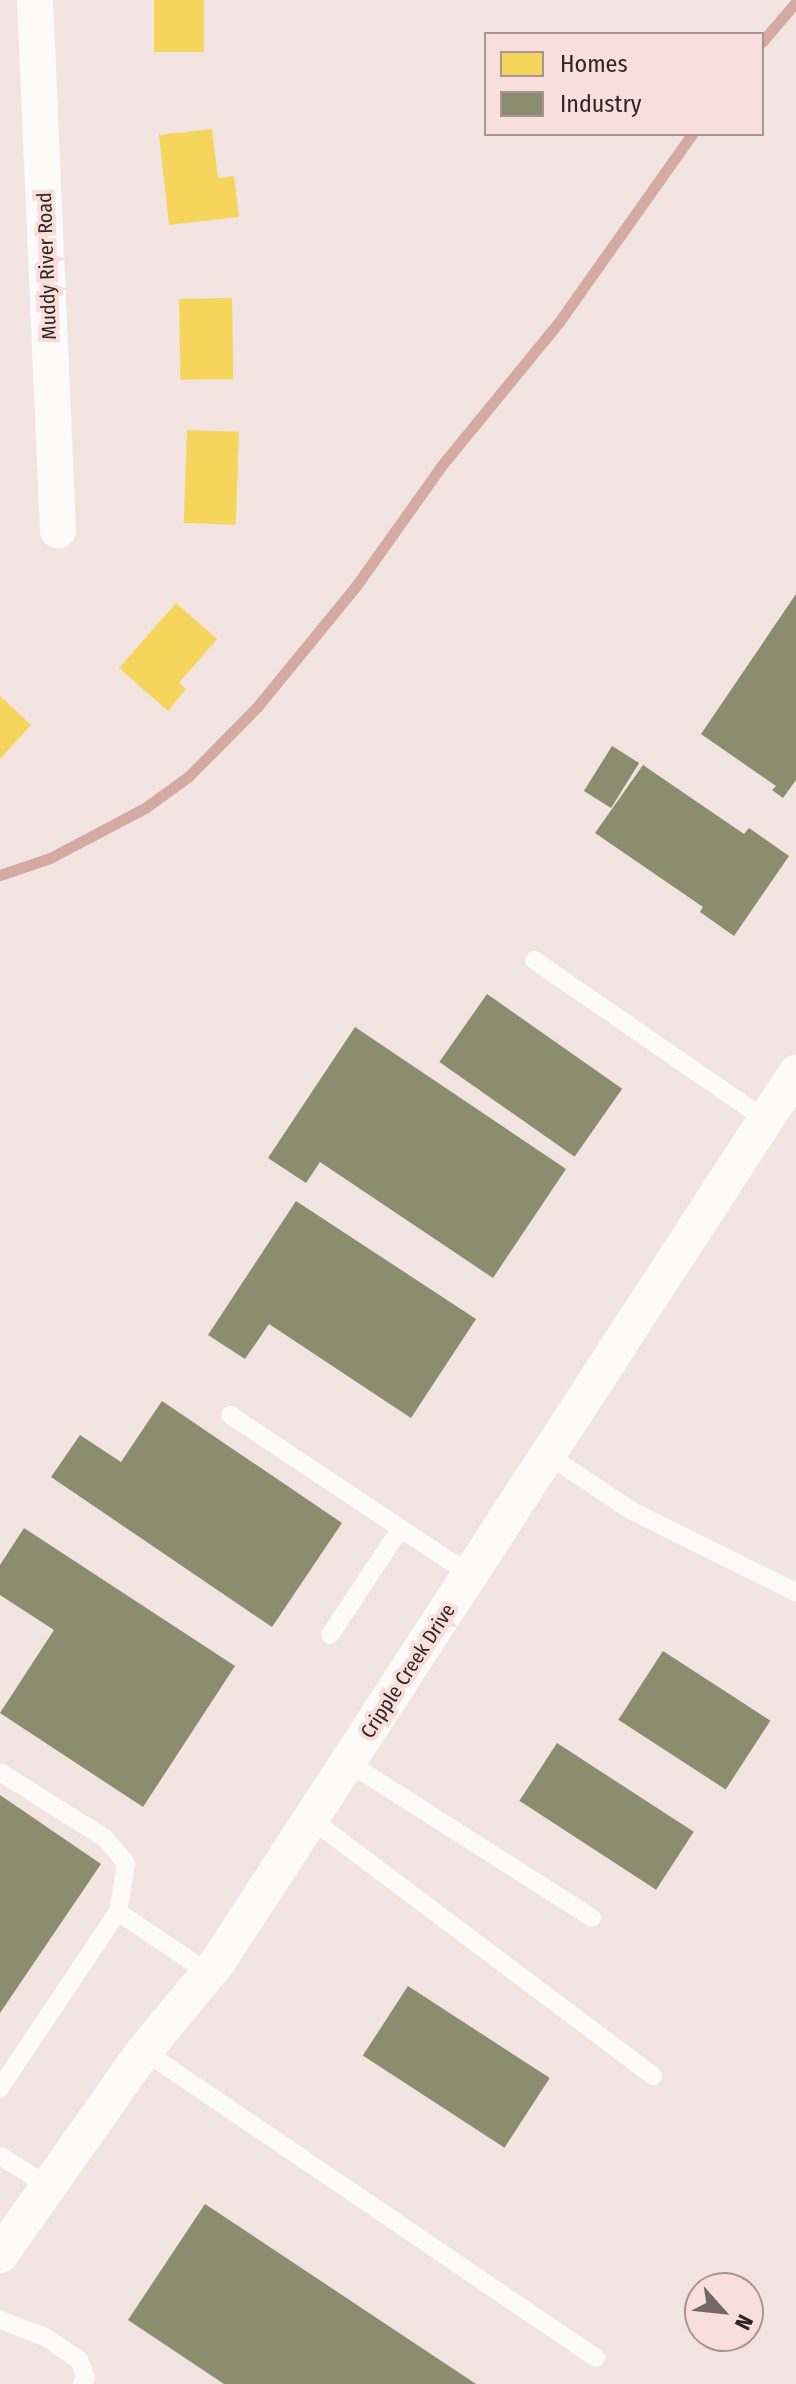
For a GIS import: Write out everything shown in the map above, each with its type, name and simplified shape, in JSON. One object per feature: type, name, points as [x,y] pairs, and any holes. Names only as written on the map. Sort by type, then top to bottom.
[{"type":"street","name":"Muddy River Road","points":[[35,0],[58,531]]},
{"type":"street","name":"Cripple Creek Drive","points":[[0,2255],[144,2051],[209,1973],[349,1763],[766,1120],[793,1086]]},
{"type":"lane","points":[[534,960],[766,1120]]},
{"type":"lane","points":[[230,1415],[471,1575]]},
{"type":"lane","points":[[548,1455],[632,1511],[796,1592]]},
{"type":"lane","points":[[330,1635],[401,1528]]},
{"type":"lane","points":[[349,1763],[592,1918]]},
{"type":"lane","points":[[0,1772],[105,1838],[126,1863],[118,1912],[0,2088]]},
{"type":"lane","points":[[311,1819],[653,2076]]},
{"type":"lane","points":[[118,1912],[209,1973]]},
{"type":"lane","points":[[144,2051],[596,2358]]},
{"type":"lane","points":[[0,2156],[47,2185]]},
{"type":"lane","points":[[0,2320],[45,2337],[79,2360],[86,2378],[82,2384]]},
{"type":"building: Homes","points":[[154,0],[204,0],[204,52],[154,52]]},
{"type":"building: Homes","points":[[212,129],[218,178],[234,176],[239,217],[169,225],[159,135]]},
{"type":"building: Homes","points":[[232,298],[233,379],[180,380],[179,299]]},
{"type":"building: Homes","points":[[187,430],[239,432],[236,525],[184,523]]},
{"type":"building: Homes","points":[[176,603],[217,639],[179,683],[186,689],[168,711],[119,668]]},
{"type":"building: Homes","points":[[0,696],[31,725],[0,759]]},
{"type":"building: Industry","points":[[796,594],[796,780],[783,798],[772,790],[776,786],[701,734]]},
{"type":"building: Industry","points":[[612,746],[639,763],[611,808],[584,791]]},
{"type":"building: Industry","points":[[643,765],[744,834],[749,828],[789,856],[734,936],[700,912],[703,907],[595,833]]},
{"type":"building: Industry","points":[[487,994],[622,1089],[575,1157],[439,1062]]},
{"type":"building: Industry","points":[[355,1027],[566,1169],[493,1278],[320,1162],[306,1183],[268,1158]]},
{"type":"building: Industry","points":[[296,1201],[476,1319],[411,1418],[269,1324],[245,1359],[208,1335]]},
{"type":"building: Industry","points":[[162,1401],[342,1523],[272,1627],[51,1477],[80,1435],[121,1462]]},
{"type":"building: Industry","points":[[24,1528],[235,1666],[143,1807],[0,1713],[54,1630],[0,1595],[0,1565]]},
{"type":"building: Industry","points":[[663,1651],[770,1721],[726,1789],[618,1720]]},
{"type":"building: Industry","points":[[557,1743],[694,1832],[656,1890],[519,1801]]},
{"type":"building: Industry","points":[[0,1795],[101,1864],[0,2013]]},
{"type":"building: Industry","points":[[408,1986],[550,2078],[505,2148],[363,2056]]},
{"type":"building: Industry","points":[[205,2204],[476,2384],[224,2384],[128,2320]]},
{"type":"waterway","points":[[764,40],[796,2]]},
{"type":"waterway","points":[[0,875],[50,858],[145,808],[189,776],[257,707],[356,586],[442,465],[559,322],[691,136]]}]
